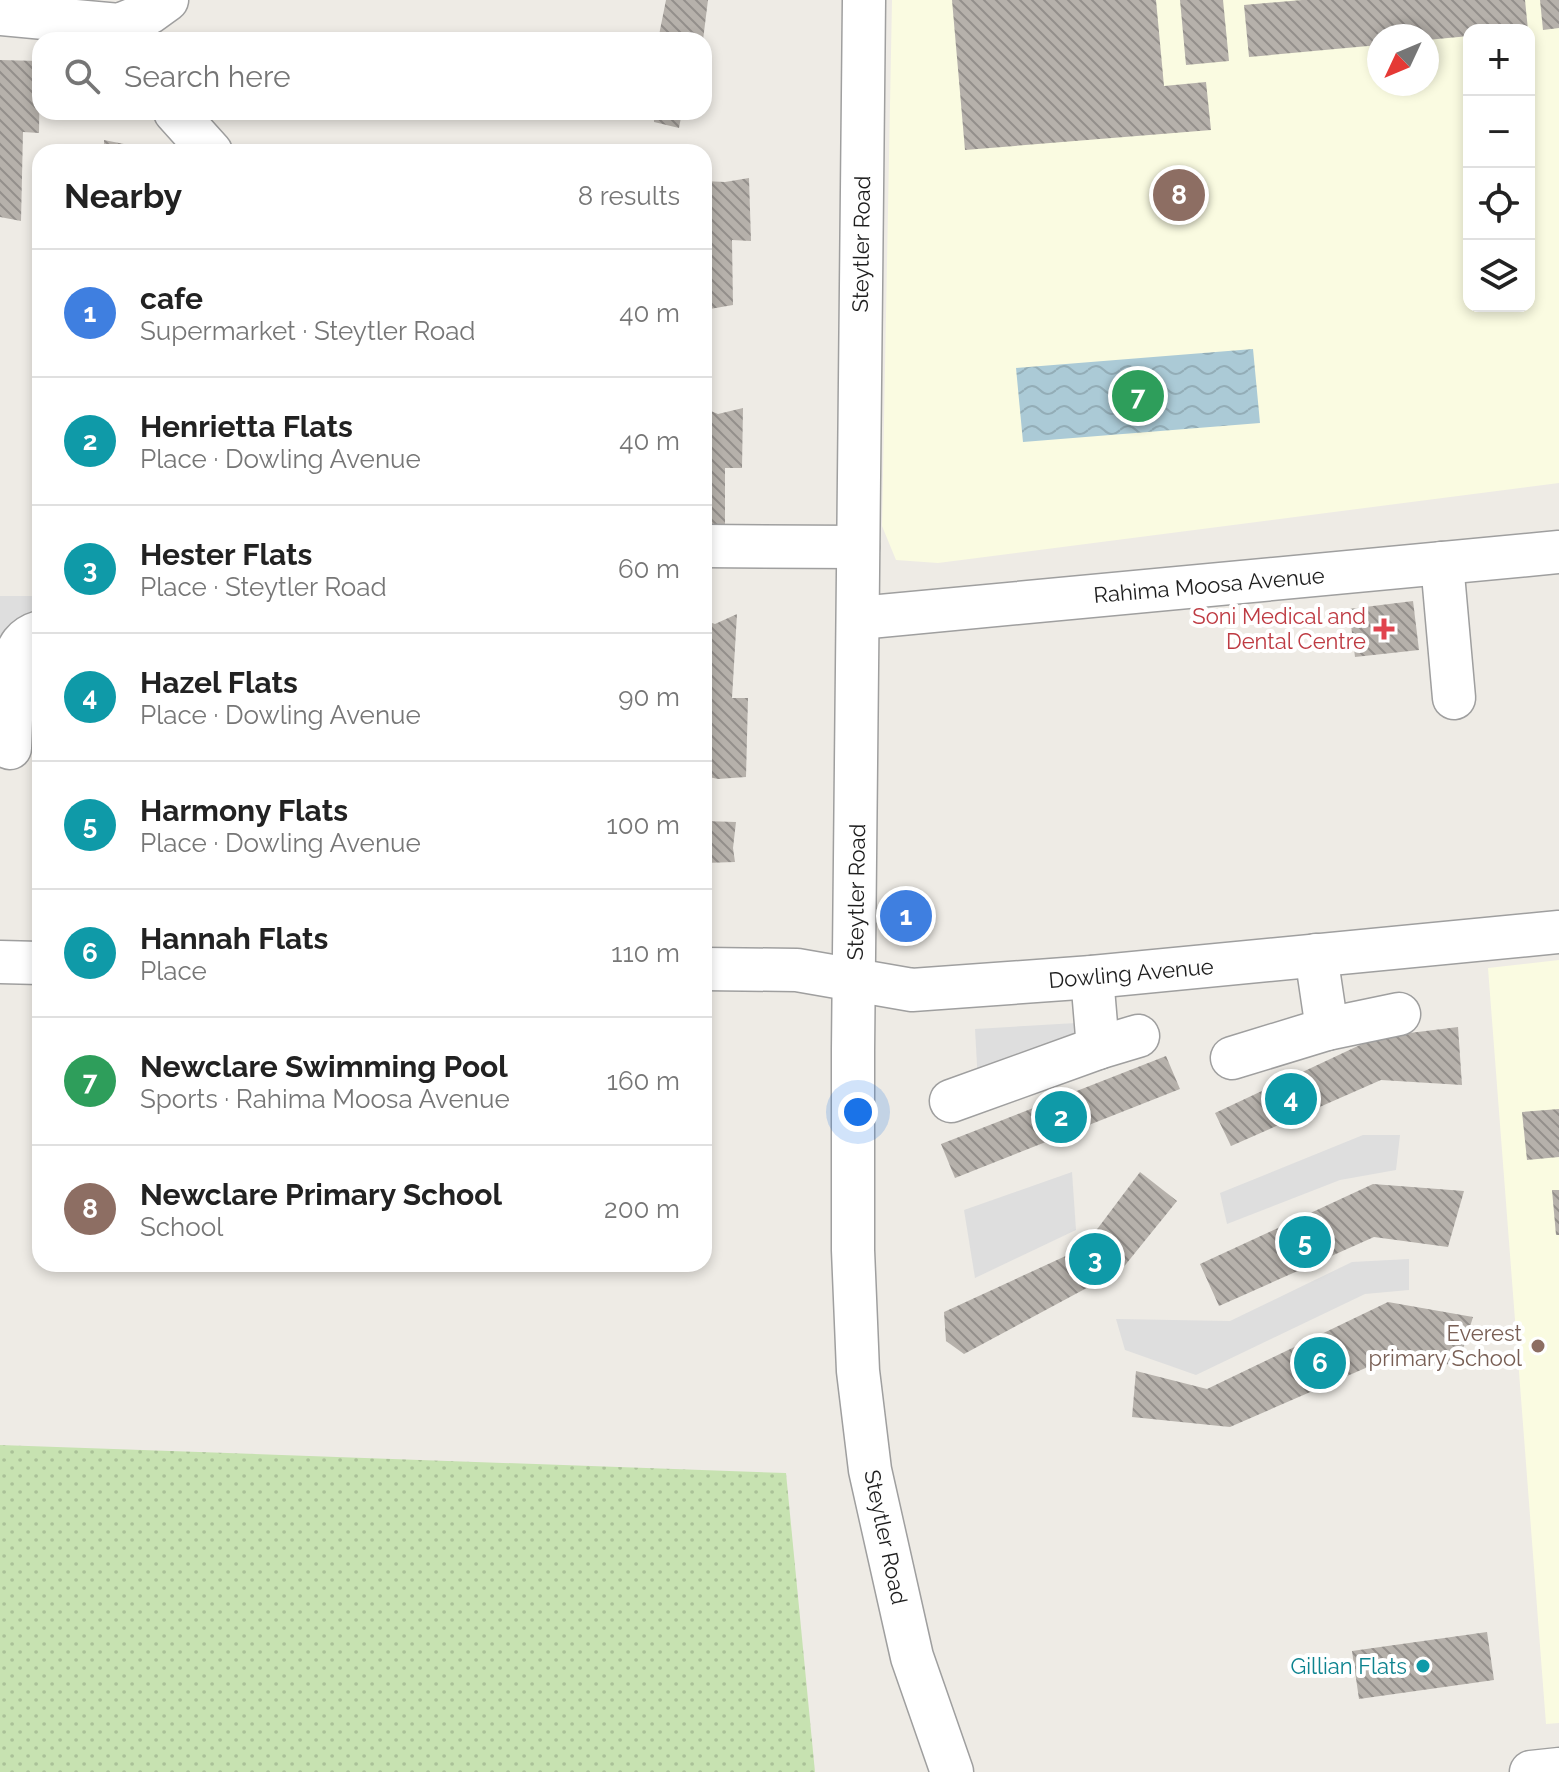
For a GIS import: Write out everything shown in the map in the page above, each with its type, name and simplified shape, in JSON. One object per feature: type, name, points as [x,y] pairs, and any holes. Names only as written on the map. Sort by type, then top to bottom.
[{"type":"street","points":[[125,32],[167,0]]},
{"type":"street","name":"Steytler Road","points":[[864,0],[854,980],[853,1250],[858,1371],[870,1470],[912,1657],[952,1772]]},
{"type":"street","points":[[0,14],[117,32]]},
{"type":"street","points":[[182,120],[204,144]]},
{"type":"street","points":[[712,546],[858,547]]},
{"type":"street","name":"Rahima Moosa Avenue","points":[[859,618],[1559,552]]},
{"type":"street","points":[[1442,563],[1454,698]]},
{"type":"street","points":[[10,748],[13,663],[17,649],[32,635]]},
{"type":"street","name":"Dowling Avenue","points":[[712,969],[797,970],[912,990],[1092,977],[1559,932]]},
{"type":"street","points":[[1316,955],[1327,1029]]},
{"type":"street","points":[[0,962],[32,963]]},
{"type":"street","points":[[1092,977],[1098,1048]]},
{"type":"street","points":[[1232,1058],[1327,1029],[1399,1014]]},
{"type":"street","points":[[951,1101],[1138,1036]]},
{"type":"street","points":[[1531,1772],[1559,1769]]},
{"type":"shaded area","points":[[892,0],[1559,0],[1559,483],[938,563],[896,560],[882,526]]},
{"type":"shaded area","points":[[0,596],[32,596],[32,742],[0,744]]},
{"type":"shaded area","name":"Everest primary School","points":[[1559,960],[1559,1723],[1546,1724],[1488,968]]},
{"type":"shaded area","points":[[1145,1019],[978,1083],[975,1029]]},
{"type":"shaded area","points":[[1363,1135],[1400,1135],[1396,1170],[1340,1180],[1227,1224],[1220,1193]]},
{"type":"shaded area","points":[[1072,1172],[1076,1230],[975,1278],[964,1210]]},
{"type":"shaded area","points":[[1409,1259],[1409,1290],[1365,1294],[1196,1375],[1125,1350],[1116,1319],[1230,1321],[1352,1262]]},
{"type":"green space","points":[[0,1445],[786,1473],[815,1772],[0,1772]]},
{"type":"water","points":[[1253,349],[1260,423],[1023,442],[1016,368]]},
{"type":"building","points":[[666,0],[708,0],[704,32],[660,32]]},
{"type":"building","points":[[952,0],[1156,0],[1164,86],[1206,82],[1211,130],[965,150]]},
{"type":"building","points":[[1180,0],[1223,0],[1229,61],[1186,65]]},
{"type":"building","points":[[1302,0],[1525,0],[1527,24],[1463,24],[1463,37],[1439,39],[1439,24],[1367,24],[1367,46],[1249,57],[1244,5]]},
{"type":"building","points":[[1540,0],[1559,0],[1559,28],[1543,30]]},
{"type":"building","points":[[0,60],[32,61],[32,120],[39,120],[39,133],[23,132],[21,221],[0,217]]},
{"type":"building","points":[[654,120],[680,120],[679,128]]},
{"type":"building","points":[[749,178],[751,241],[732,240],[733,305],[712,309],[712,181]]},
{"type":"building","points":[[743,408],[742,468],[725,468],[725,535],[712,536],[712,411],[718,414]]},
{"type":"building","name":"Soni Medical and Dental Centre","points":[[1413,601],[1419,650],[1355,657],[1349,609]]},
{"type":"building","points":[[737,614],[732,698],[748,698],[746,777],[712,778],[712,623]]},
{"type":"building","points":[[712,821],[736,822],[735,862],[712,863]]},
{"type":"building","points":[[1458,1027],[1462,1085],[1381,1080],[1231,1146],[1215,1113],[1377,1037]]},
{"type":"building","points":[[1166,1056],[1180,1089],[955,1178],[941,1144]]},
{"type":"building","points":[[1559,1109],[1559,1157],[1527,1160],[1522,1112]]},
{"type":"building","points":[[1140,1172],[1177,1201],[1122,1269],[964,1354],[946,1341],[944,1312],[1083,1248]]},
{"type":"building","points":[[1373,1184],[1464,1191],[1448,1247],[1374,1237],[1219,1306],[1200,1264]]},
{"type":"building","points":[[1552,1190],[1559,1190],[1559,1235],[1556,1235]]},
{"type":"building","points":[[1388,1302],[1473,1317],[1458,1365],[1384,1360],[1230,1427],[1132,1417],[1136,1371],[1207,1389]]},
{"type":"building","name":"Gillian Flats","points":[[1487,1632],[1494,1680],[1359,1699],[1352,1651]]},
{"type":"place","name":"Newclare Primary School","points":[[1179,195]]},
{"type":"place","name":"Newclare Swimming Pool","points":[[1138,396]]},
{"type":"place","name":"Soni Medical and Dental Centre","points":[[1384,629]]},
{"type":"place","name":"cafe","points":[[906,916]]},
{"type":"place","name":"Hazel Flats","points":[[1291,1099]]},
{"type":"place","name":"Henrietta Flats","points":[[1061,1117]]},
{"type":"place","name":"Harmony Flats","points":[[1305,1242]]},
{"type":"place","name":"Hester Flats","points":[[1095,1259]]},
{"type":"place","name":"Everest primary School","points":[[1538,1346]]},
{"type":"place","name":"Hannah Flats","points":[[1320,1363]]},
{"type":"place","name":"Gillian Flats","points":[[1423,1666]]}]
